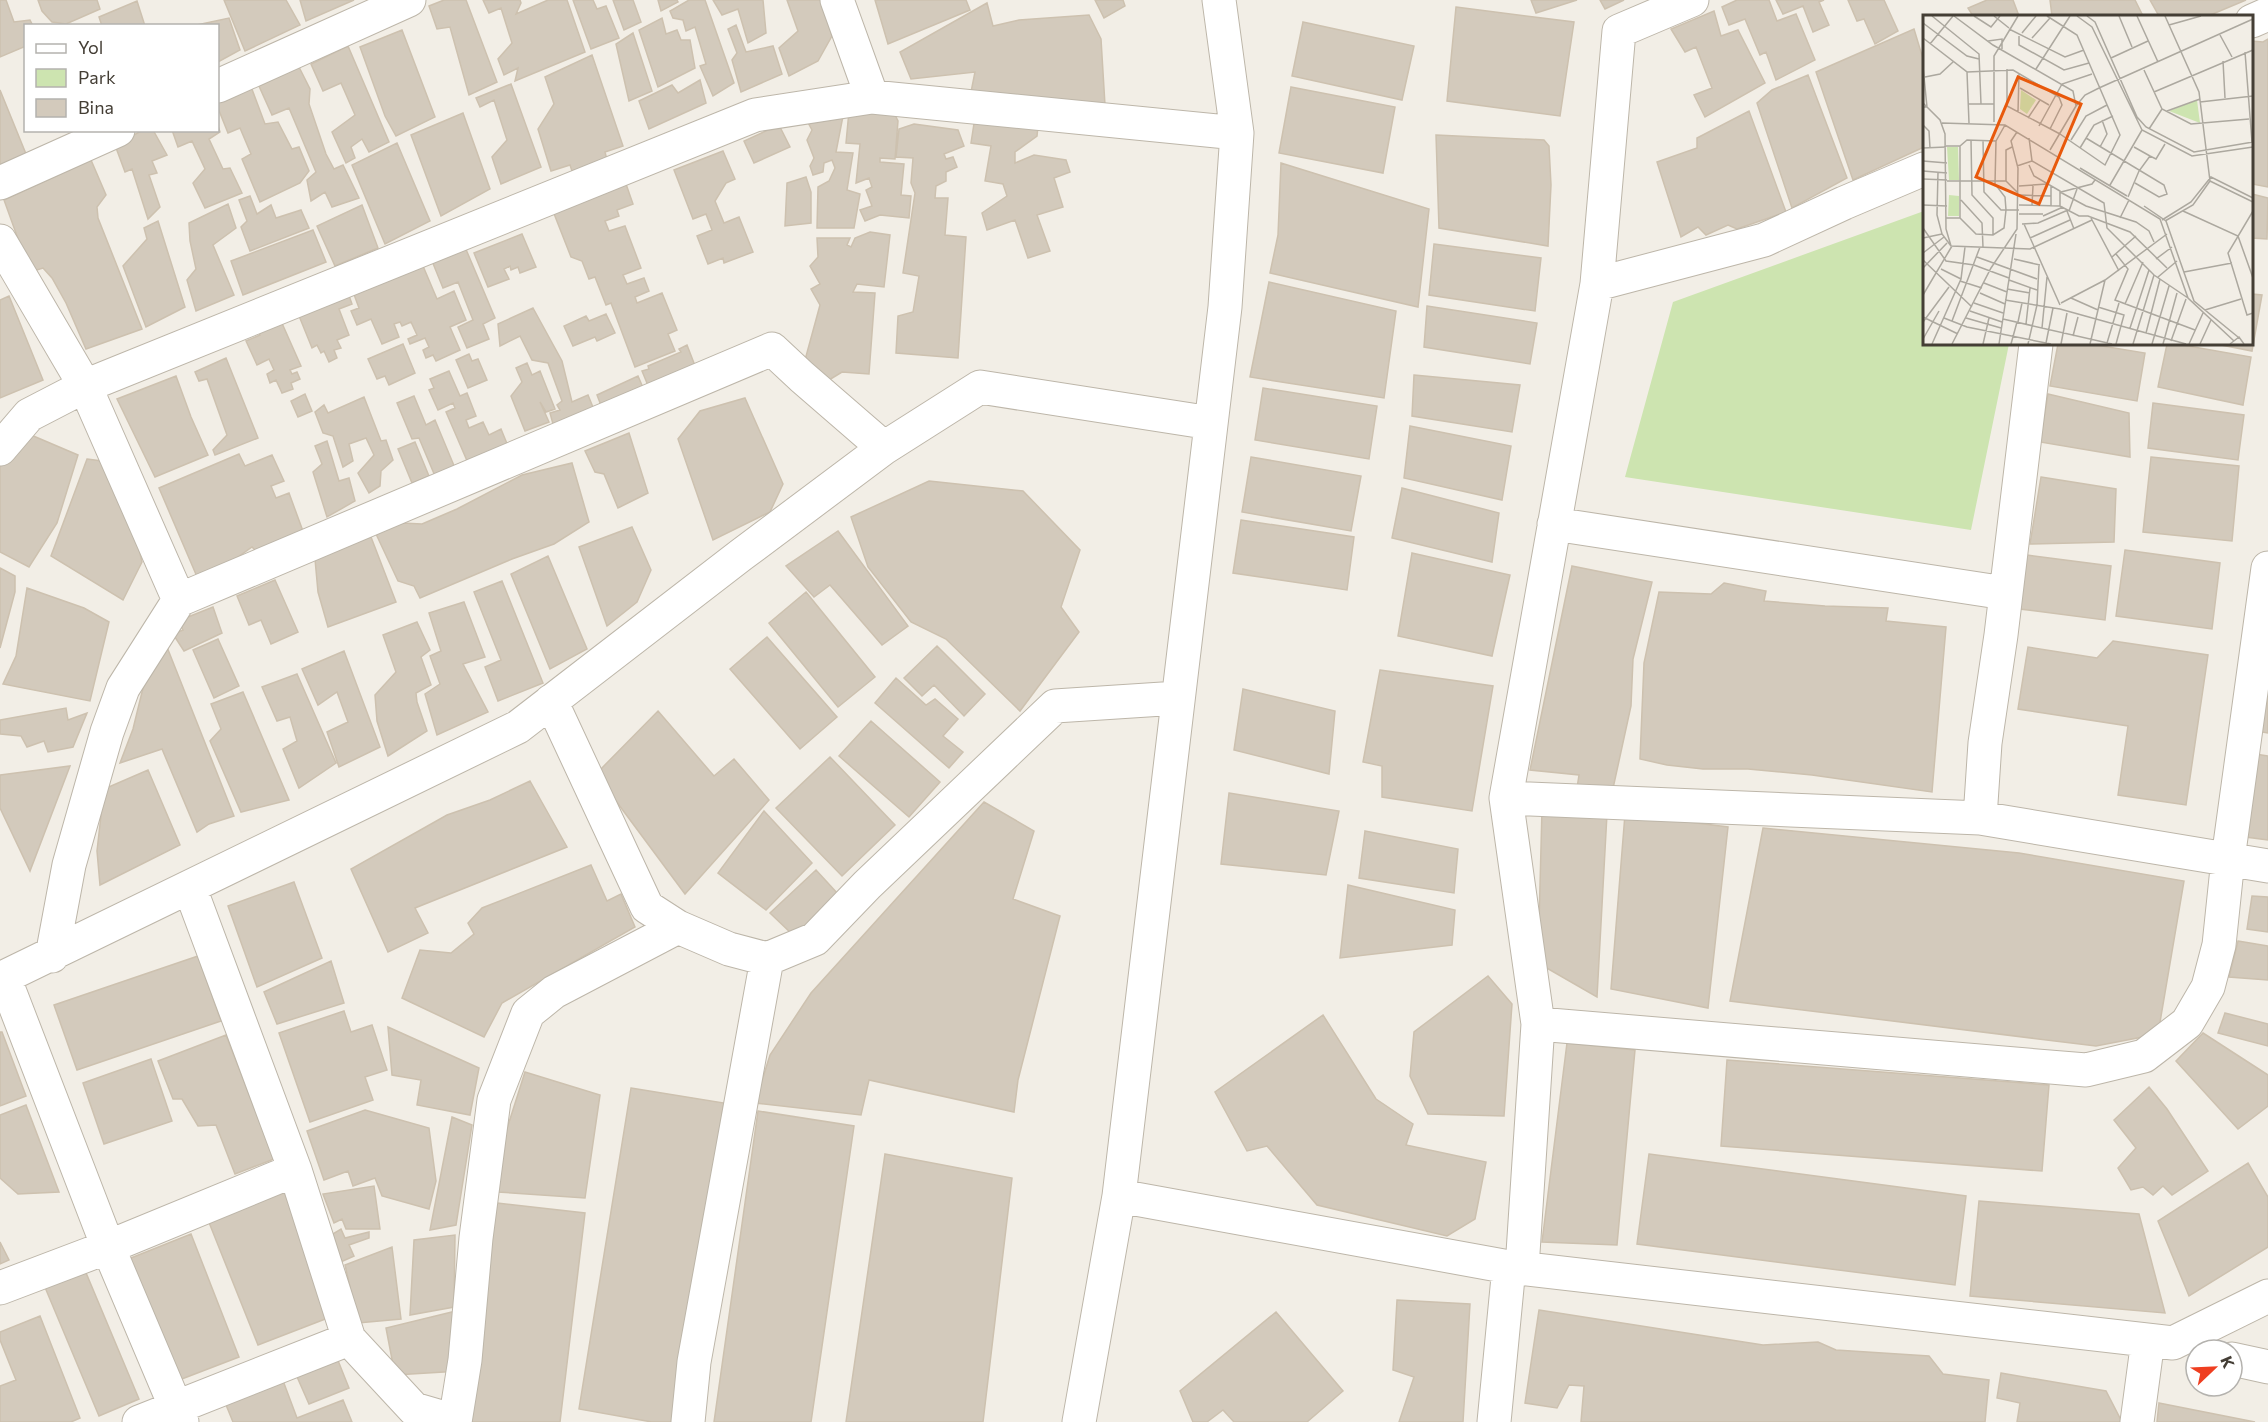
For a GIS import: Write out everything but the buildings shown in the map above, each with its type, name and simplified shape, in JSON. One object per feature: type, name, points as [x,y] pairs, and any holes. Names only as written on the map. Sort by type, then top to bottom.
[{"type":"street","points":[[219,86],[409,0]]},
{"type":"street","points":[[837,0],[872,98]]},
{"type":"street","points":[[1079,1422],[1119,1196],[1225,307],[1237,133],[1219,0]]},
{"type":"street","points":[[1494,1422],[1515,1267],[1538,1024],[1506,798],[1597,284],[1619,31],[1692,0]]},
{"type":"street","points":[[2253,21],[2268,14]]},
{"type":"street","points":[[0,448],[29,415],[85,387],[755,115],[872,98],[1237,133]]},
{"type":"street","points":[[0,183],[114,132]]},
{"type":"street","points":[[1597,284],[1764,240],[1923,169]]},
{"type":"street","points":[[0,241],[85,387],[179,600]]},
{"type":"street","points":[[1980,818],[1985,743],[2006,593],[2036,345]]},
{"type":"street","points":[[52,956],[69,865],[107,732],[123,688],[179,600],[772,349],[884,448]]},
{"type":"street","points":[[179,1414],[108,1247],[2,978],[52,956],[518,727],[884,448],[980,387],[1211,423]]},
{"type":"street","points":[[1554,524],[2006,593]]},
{"type":"street","points":[[1538,1024],[2086,1070],[2144,1056],[2187,1023],[2208,987],[2219,945],[2228,859],[2268,568]]},
{"type":"street","points":[[551,701],[647,907],[678,927],[729,949],[767,959],[815,939],[867,885],[1055,706],[1178,698]]},
{"type":"street","points":[[1506,798],[1980,818],[2268,866]]},
{"type":"street","points":[[190,888],[295,1170],[349,1339],[414,1409],[455,1421],[465,1360],[476,1238],[495,1100],[528,1013],[554,992],[678,927]]},
{"type":"street","points":[[688,1422],[694,1362],[767,959]]},
{"type":"street","points":[[0,1288],[108,1247],[295,1170]]},
{"type":"street","points":[[1119,1196],[1515,1267],[2173,1344],[2268,1296]]},
{"type":"street","points":[[139,1422],[179,1414],[349,1339]]},
{"type":"street","points":[[2137,1422],[2173,1344]]},
{"type":"street","points":[[2244,1362],[2268,1367]]},
{"type":"green space","points":[[1923,211],[1923,345],[2009,345],[1971,530],[1625,477],[1673,302]]}]
